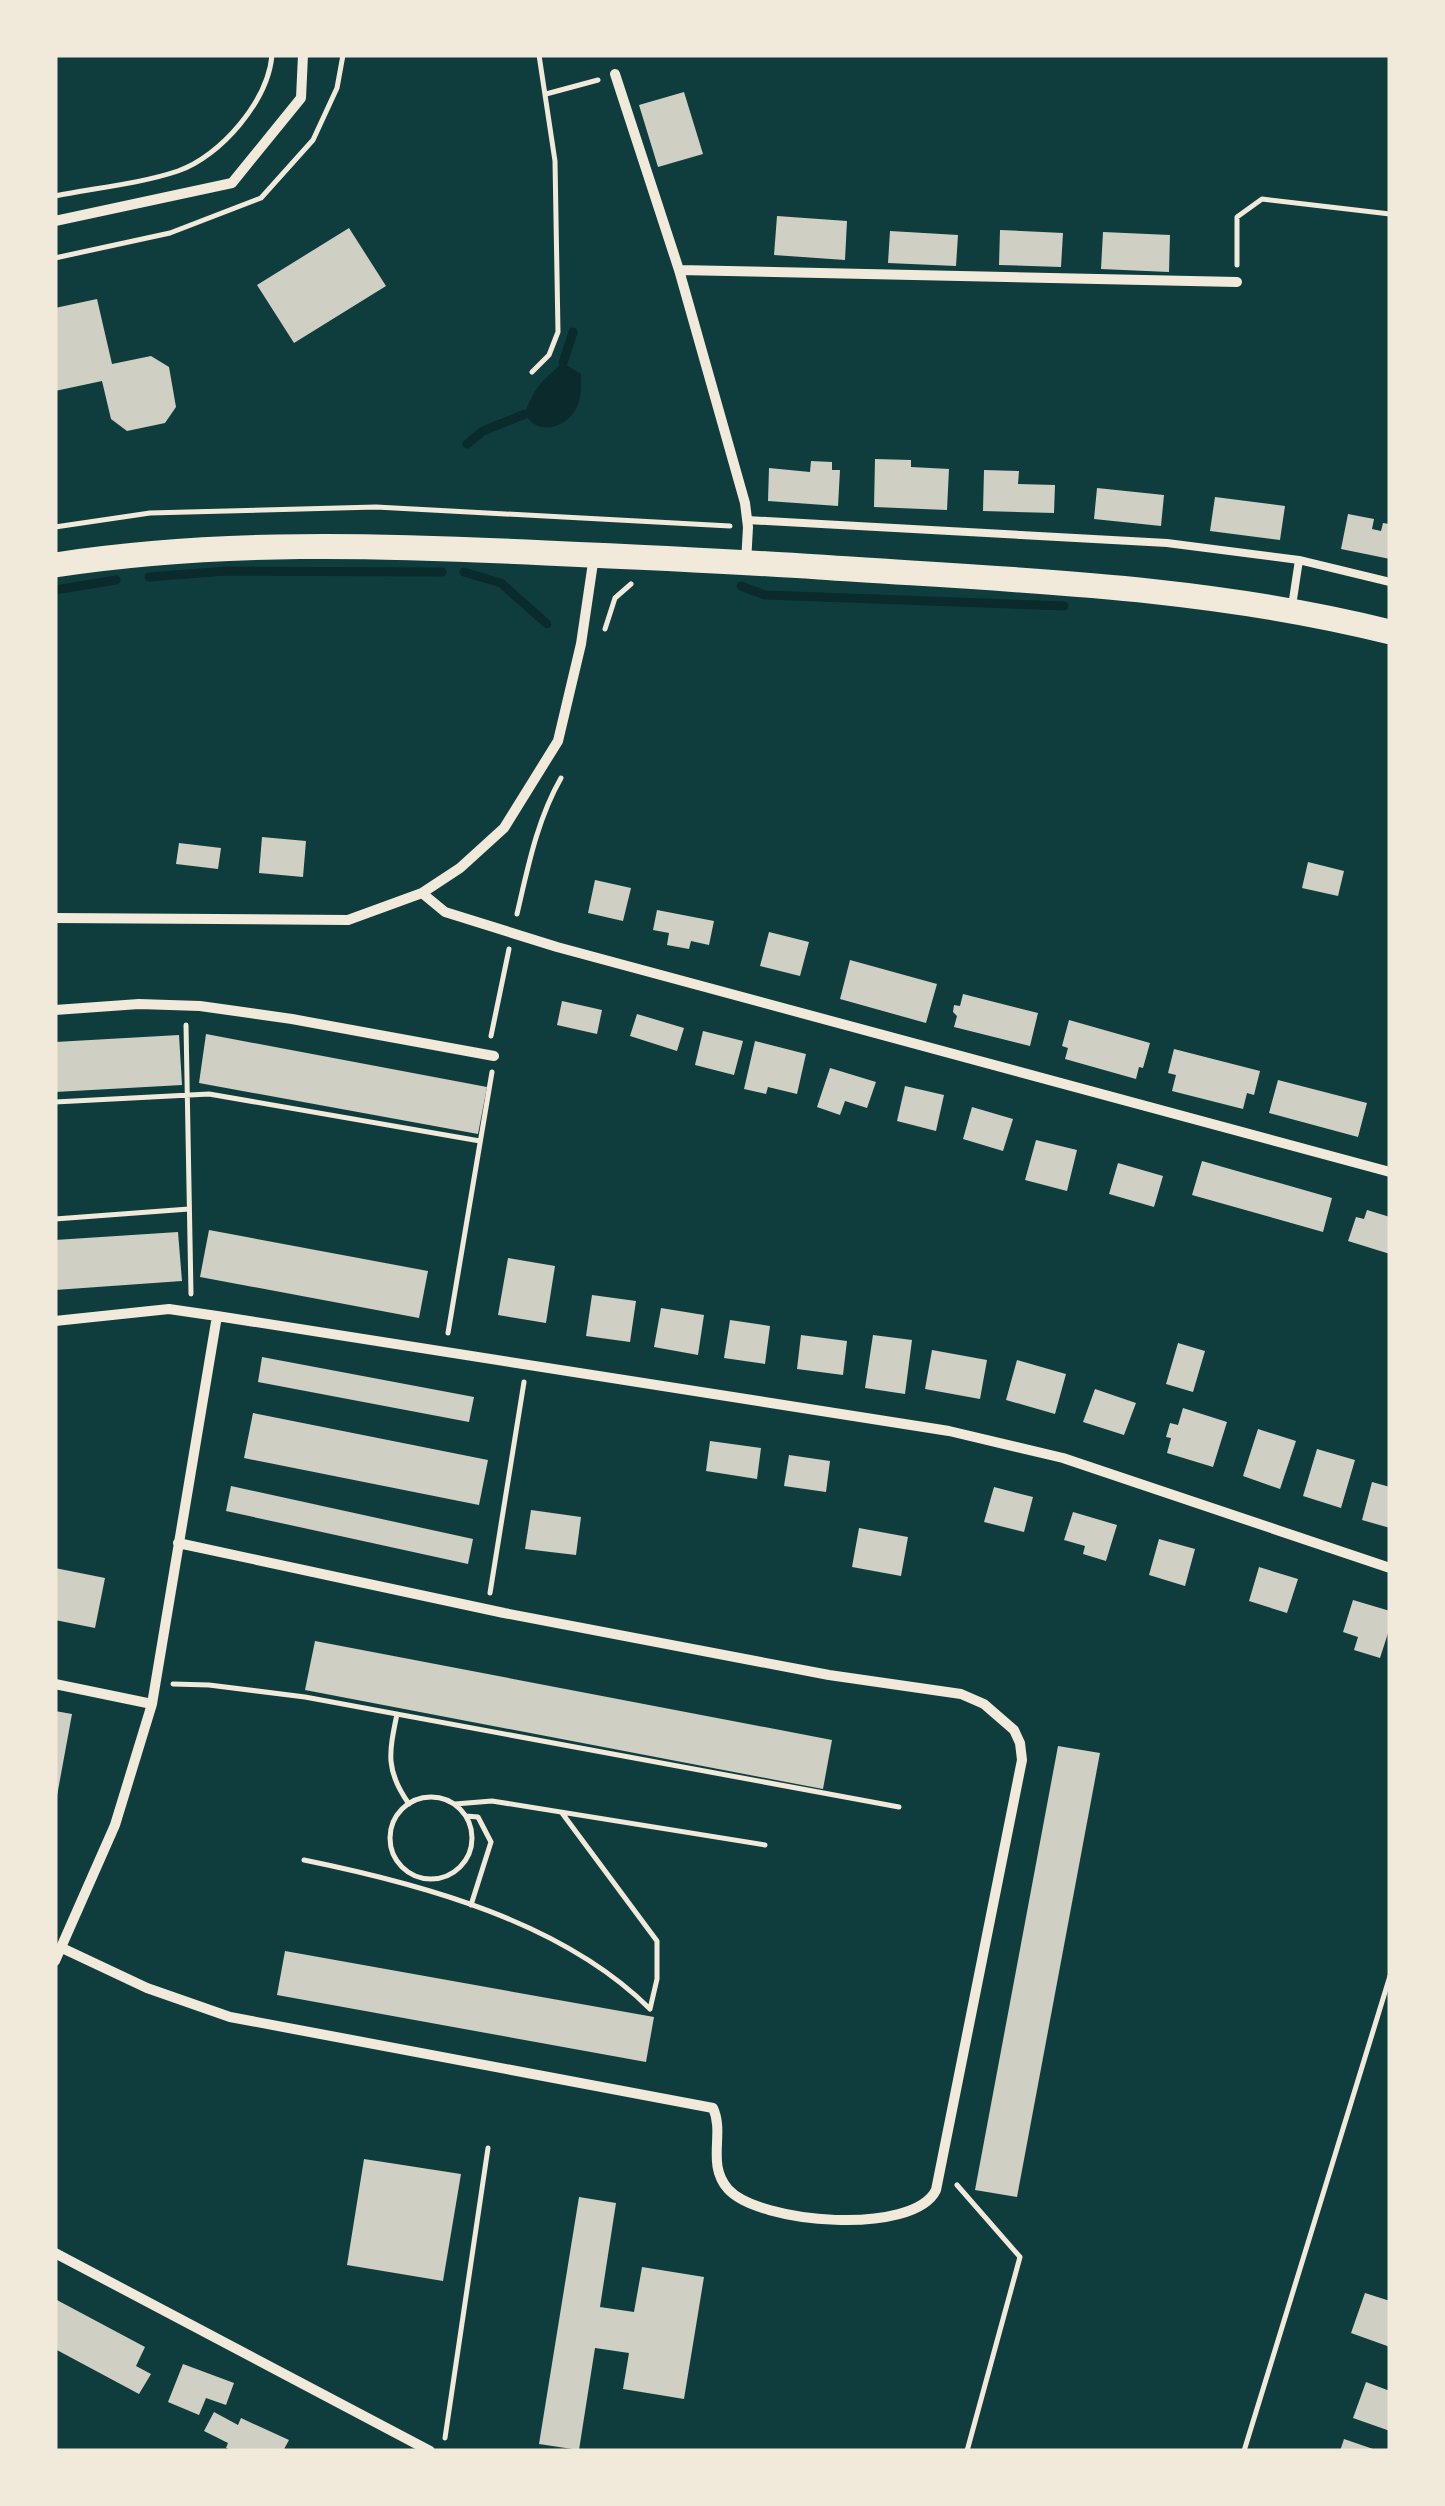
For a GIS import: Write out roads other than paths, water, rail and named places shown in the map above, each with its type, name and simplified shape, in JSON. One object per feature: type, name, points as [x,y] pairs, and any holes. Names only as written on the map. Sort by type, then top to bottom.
[{"type":"main road","points":[[55,565],[174,551],[293,544],[383,544],[746,562],[1124,587],[1291,610],[1390,632]]},
{"type":"street","points":[[55,221],[232,183],[300,98],[303,55]]},
{"type":"street","points":[[614,74],[679,270],[745,502],[746,562]]},
{"type":"street","points":[[679,270],[1238,282]]},
{"type":"street","points":[[55,918],[348,920],[422,894],[460,868],[504,828],[558,742],[581,644],[594,555]]},
{"type":"street","points":[[422,894],[445,912],[512,933],[1390,1172]]},
{"type":"street","points":[[55,1010],[139,1004],[186,1006],[292,1019],[491,1055]]},
{"type":"street","points":[[55,1322],[169,1309],[950,1431],[1063,1458],[1390,1568]]},
{"type":"street","points":[[55,1961],[115,1825],[152,1704],[218,1316]]},
{"type":"street","points":[[62,1948],[147,1988],[230,2018],[713,2108],[718,2118],[715,2158],[725,2186],[738,2198],[771,2211],[852,2219],[904,2215],[931,2200],[942,2167],[1022,1760],[1014,1730],[984,1704],[962,1694],[829,1675],[487,1609],[178,1543]]},
{"type":"street","points":[[55,1684],[152,1704]]},
{"type":"street","points":[[55,2252],[430,2451]]},
{"type":"lane","points":[[748,523],[1167,543],[1299,560],[1390,582]]},
{"type":"lane","points":[[1291,610],[1299,560]]},
{"type":"water","points":[[563,363],[581,374],[577,407],[560,425],[537,426],[525,414],[531,398]]},
{"type":"waterway","points":[[563,363],[573,332]]},
{"type":"waterway","points":[[467,444],[483,431],[525,414]]},
{"type":"waterway","points":[[149,577],[226,571],[442,572]]},
{"type":"waterway","points":[[464,572],[501,583],[547,624]]},
{"type":"waterway","points":[[55,590],[116,580]]},
{"type":"waterway","points":[[741,586],[765,595],[1064,606]]}]
